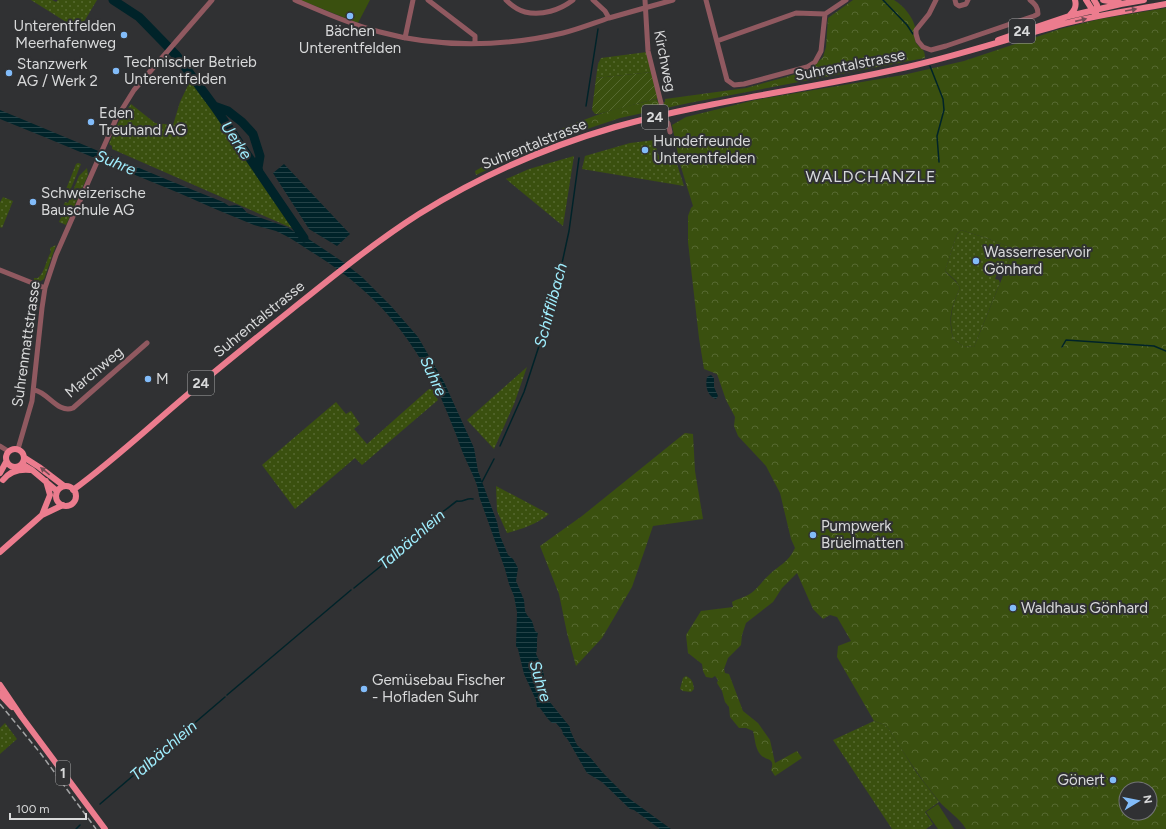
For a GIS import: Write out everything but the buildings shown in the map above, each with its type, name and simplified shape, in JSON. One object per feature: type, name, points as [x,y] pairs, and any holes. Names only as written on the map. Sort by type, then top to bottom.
[{"type":"main road","points":[[1069,16],[1075,8],[1075,0]]},
{"type":"main road","points":[[1086,0],[1095,12]]},
{"type":"main road","points":[[1094,0],[1097,5],[1095,12]]},
{"type":"main road","points":[[1103,0],[1121,4]]},
{"type":"main road","name":"24","points":[[1095,12],[1121,4],[1144,0]]},
{"type":"main road","name":"24","points":[[977,49],[1005,36],[1069,16],[1166,4]]},
{"type":"main road","name":"Suhrentalstrasse","points":[[73,490],[199,384],[359,256],[418,215],[470,185],[502,169],[580,138],[614,128],[678,112],[883,72],[977,49],[1095,12]]},
{"type":"main road","points":[[0,473],[6,462],[8,451],[18,449],[23,452],[23,461],[17,467],[12,467],[1,482]]},
{"type":"main road","points":[[23,461],[57,494],[58,501],[63,505]]},
{"type":"main road","points":[[23,461],[39,467],[64,486],[70,487],[76,496],[74,501],[69,505],[63,505],[42,515]]},
{"type":"main road","points":[[6,462],[12,467]]},
{"type":"main road","points":[[1,482],[14,471],[32,470]]},
{"type":"main road","points":[[42,515],[50,495],[46,482]]},
{"type":"main road","points":[[0,552],[42,515],[64,486]]},
{"type":"main road","name":"1","points":[[0,685],[21,716],[105,829]]},
{"type":"main road","name":"1","points":[[0,694],[21,716]]},
{"type":"street","name":"Suhrenmattstrasse","points":[[18,449],[28,417],[34,390],[40,322],[45,288],[56,255],[116,119],[134,90],[212,0]]},
{"type":"street","points":[[295,0],[335,18],[365,28],[405,38],[440,42],[476,43],[518,40],[563,33],[673,0]]},
{"type":"street","points":[[405,38],[413,0]]},
{"type":"street","points":[[428,0],[475,36],[476,43]]},
{"type":"street","points":[[506,0],[516,8],[525,12],[552,12],[565,6],[573,0]]},
{"type":"street","points":[[593,0],[605,11],[609,18]]},
{"type":"street","name":"Kirchweg","points":[[645,0],[648,51],[662,103]]},
{"type":"street","points":[[706,0],[727,80],[734,85],[744,84],[807,67],[815,62],[821,50],[825,14]]},
{"type":"street","points":[[717,42],[796,13],[825,14],[846,0]]},
{"type":"street","points":[[936,0],[929,14],[916,30],[918,41],[925,48],[931,50],[1038,14],[1036,6],[1030,0]]},
{"type":"street","points":[[956,0],[956,4],[959,6],[966,4],[968,0]]},
{"type":"street","points":[[668,123],[670,132]]},
{"type":"street","points":[[0,270],[45,288]]},
{"type":"street","name":"Marchweg","points":[[34,390],[42,392],[62,408],[73,408],[147,343]]},
{"type":"street","points":[[0,446],[8,451]]},
{"type":"green space","points":[[31,0],[52,0],[56,2],[58,0],[97,0],[79,30]]},
{"type":"green space","name":"Bächen Unterentfelden","points":[[300,0],[370,0],[358,23]]},
{"type":"green space","points":[[853,0],[894,0],[901,5],[912,19],[915,27],[915,41],[923,51],[925,58],[689,103],[620,118],[551,141],[476,175],[475,171],[505,155],[566,127],[619,108],[656,99],[660,104],[665,102],[665,99],[746,88],[811,69],[823,57],[826,47],[828,18]]},
{"type":"green space","points":[[1166,8],[1166,829],[966,829],[931,792],[900,748],[889,729],[885,725],[874,721],[837,657],[838,646],[851,641],[837,617],[830,615],[823,619],[813,609],[797,573],[782,588],[773,602],[746,623],[742,635],[741,645],[728,658],[724,669],[725,673],[729,674],[743,711],[758,723],[770,740],[775,763],[797,751],[802,758],[775,776],[771,770],[771,761],[758,752],[753,731],[746,728],[739,728],[730,717],[729,707],[725,702],[722,691],[717,683],[718,680],[715,676],[712,678],[706,677],[702,664],[688,653],[686,635],[701,611],[733,607],[732,602],[753,592],[786,560],[795,548],[791,539],[780,493],[766,466],[738,436],[734,426],[735,417],[726,400],[717,374],[704,369],[688,242],[688,216],[693,206],[680,164],[672,125],[686,117],[755,100],[903,75],[964,61],[1060,29],[1100,19]],"holes":[[[961,230],[1014,249],[974,347],[963,346],[953,339],[951,325],[951,313],[954,301],[960,288],[945,271],[957,234]]]},
{"type":"green space","points":[[647,52],[652,72],[596,78],[598,64],[601,58]]},
{"type":"green space","points":[[652,72],[659,98],[598,114],[595,114],[592,110],[596,78]]},
{"type":"green space","points":[[191,79],[294,229],[112,149],[112,146],[109,144],[118,123],[131,104],[155,123],[173,125],[180,102]]},
{"type":"green space","name":"Hundefreunde Unterentfelden","points":[[655,140],[660,158],[667,163],[677,164],[684,186],[582,169],[585,156],[630,143]]},
{"type":"green space","points":[[574,156],[563,226],[506,179],[529,169]]},
{"type":"green space","points":[[76,164],[81,164],[67,198],[63,197]]},
{"type":"green space","points":[[87,168],[88,175],[66,225],[59,222],[62,215],[60,214],[65,202],[68,203],[79,176]]},
{"type":"green space","points":[[3,197],[13,201],[2,228],[0,227],[0,202]]},
{"type":"green space","points":[[961,230],[1014,249],[1006,268],[1003,270],[999,269],[995,279],[999,280],[1000,283],[974,347],[963,346],[953,339],[951,318],[960,288],[956,281],[945,271],[957,234]]},
{"type":"green space","points":[[56,245],[44,279],[39,282],[34,281],[34,278],[38,278],[42,273],[51,252],[50,248]]},
{"type":"green space","points":[[527,367],[514,404],[494,449],[467,420]]},
{"type":"green space","points":[[429,389],[433,390],[438,400],[362,465],[355,458],[295,509],[262,465],[336,402],[346,414],[351,411],[360,424],[354,429],[367,444]]},
{"type":"green space","points":[[685,433],[693,434],[695,471],[703,519],[653,526],[632,587],[602,638],[576,666],[559,594],[540,546],[582,516]]},
{"type":"green space","points":[[496,486],[549,514],[529,526],[507,533],[497,511]]},
{"type":"green space","points":[[686,676],[690,678],[693,683],[694,689],[691,692],[680,689],[683,678]]},
{"type":"green space","points":[[874,721],[885,725],[889,729],[916,772],[939,802],[925,812],[933,824],[926,829],[892,829],[833,740]]},
{"type":"green space","points":[[5,723],[17,739],[0,754],[0,728]]},
{"type":"green space","points":[[938,804],[954,829],[938,829],[926,812]]},
{"type":"water","name":"Suhre","points":[[0,110],[223,202],[229,206],[240,206],[247,213],[287,227],[304,238],[307,238],[343,262],[362,277],[391,306],[418,337],[444,382],[474,448],[478,471],[497,522],[500,536],[508,555],[513,559],[518,568],[516,581],[524,600],[525,611],[532,621],[535,631],[538,633],[536,654],[542,666],[549,701],[570,727],[577,745],[589,756],[604,774],[627,797],[671,829],[660,829],[634,810],[630,809],[602,782],[587,773],[562,730],[556,723],[552,723],[540,708],[537,707],[536,700],[524,674],[516,646],[517,612],[514,596],[479,496],[476,482],[442,400],[429,374],[399,328],[382,308],[340,271],[281,233],[254,225],[0,119]],"holes":[[[534,663],[541,680],[541,691],[538,690],[531,675],[531,665]]]},
{"type":"water","points":[[284,164],[350,234],[337,246],[309,229],[273,173]]},
{"type":"water","points":[[711,375],[714,378],[714,387],[718,396],[716,399],[709,393],[706,384],[707,377]]},
{"type":"waterway","name":"Uerke","points":[[113,0],[139,17],[177,56],[214,106],[304,238]]},
{"type":"waterway","points":[[883,0],[907,25],[913,34]]},
{"type":"waterway","name":"Schifflibach","points":[[586,106],[598,29]]},
{"type":"waterway","points":[[930,66],[943,99],[944,110],[937,136],[939,162]]},
{"type":"waterway","name":"Uerke","points":[[214,106],[228,111],[242,122],[253,134],[260,156],[258,168],[259,172]]},
{"type":"waterway","name":"Schifflibach","points":[[500,446],[524,392],[554,300],[569,231],[579,158]]},
{"type":"waterway","points":[[1062,347],[1066,340],[1154,346],[1166,351]]},
{"type":"waterway","points":[[482,482],[494,459]]},
{"type":"waterway","name":"Talbächlein","points":[[354,588],[418,534],[440,513],[457,501],[473,499]]},
{"type":"waterway","name":"Talbächlein","points":[[227,695],[351,590]]},
{"type":"waterway","name":"Talbächlein","points":[[100,804],[225,697]]},
{"type":"waterway","points":[[76,829],[80,825]]},
{"type":"tunnel","points":[[661,103],[668,123]]},
{"type":"railway","points":[[0,704],[41,754],[96,829]]},
{"type":"place","name":"Bächen Unterentfelden","points":[[350,16]]},
{"type":"place","name":"Unterentfelden Meerhafenweg","points":[[124,35]]},
{"type":"place","name":"Technischer Betrieb Unterentfelden","points":[[116,71]]},
{"type":"place","name":"Stanzwerk AG / Werk 2","points":[[9,73]]},
{"type":"place","name":"Eden Treuhand AG","points":[[91,122]]},
{"type":"place","name":"Hundefreunde Unterentfelden","points":[[645,150]]},
{"type":"place","name":"Schweizerische Bauschule AG","points":[[33,202]]},
{"type":"place","name":"Wasserreservoir Gönhard","points":[[976,261]]},
{"type":"place","name":"M","points":[[148,379]]},
{"type":"place","name":"Pumpwerk Brüelmatten","points":[[813,535]]},
{"type":"place","name":"Waldhaus Gönhard","points":[[1013,608]]},
{"type":"place","name":"Gemüsebau Fischer - Hofladen Suhr","points":[[364,689]]},
{"type":"place","name":"Gönert","points":[[1113,780]]},
{"type":"district","name":"WALDCHANZLE","points":[[871,176]]}]
